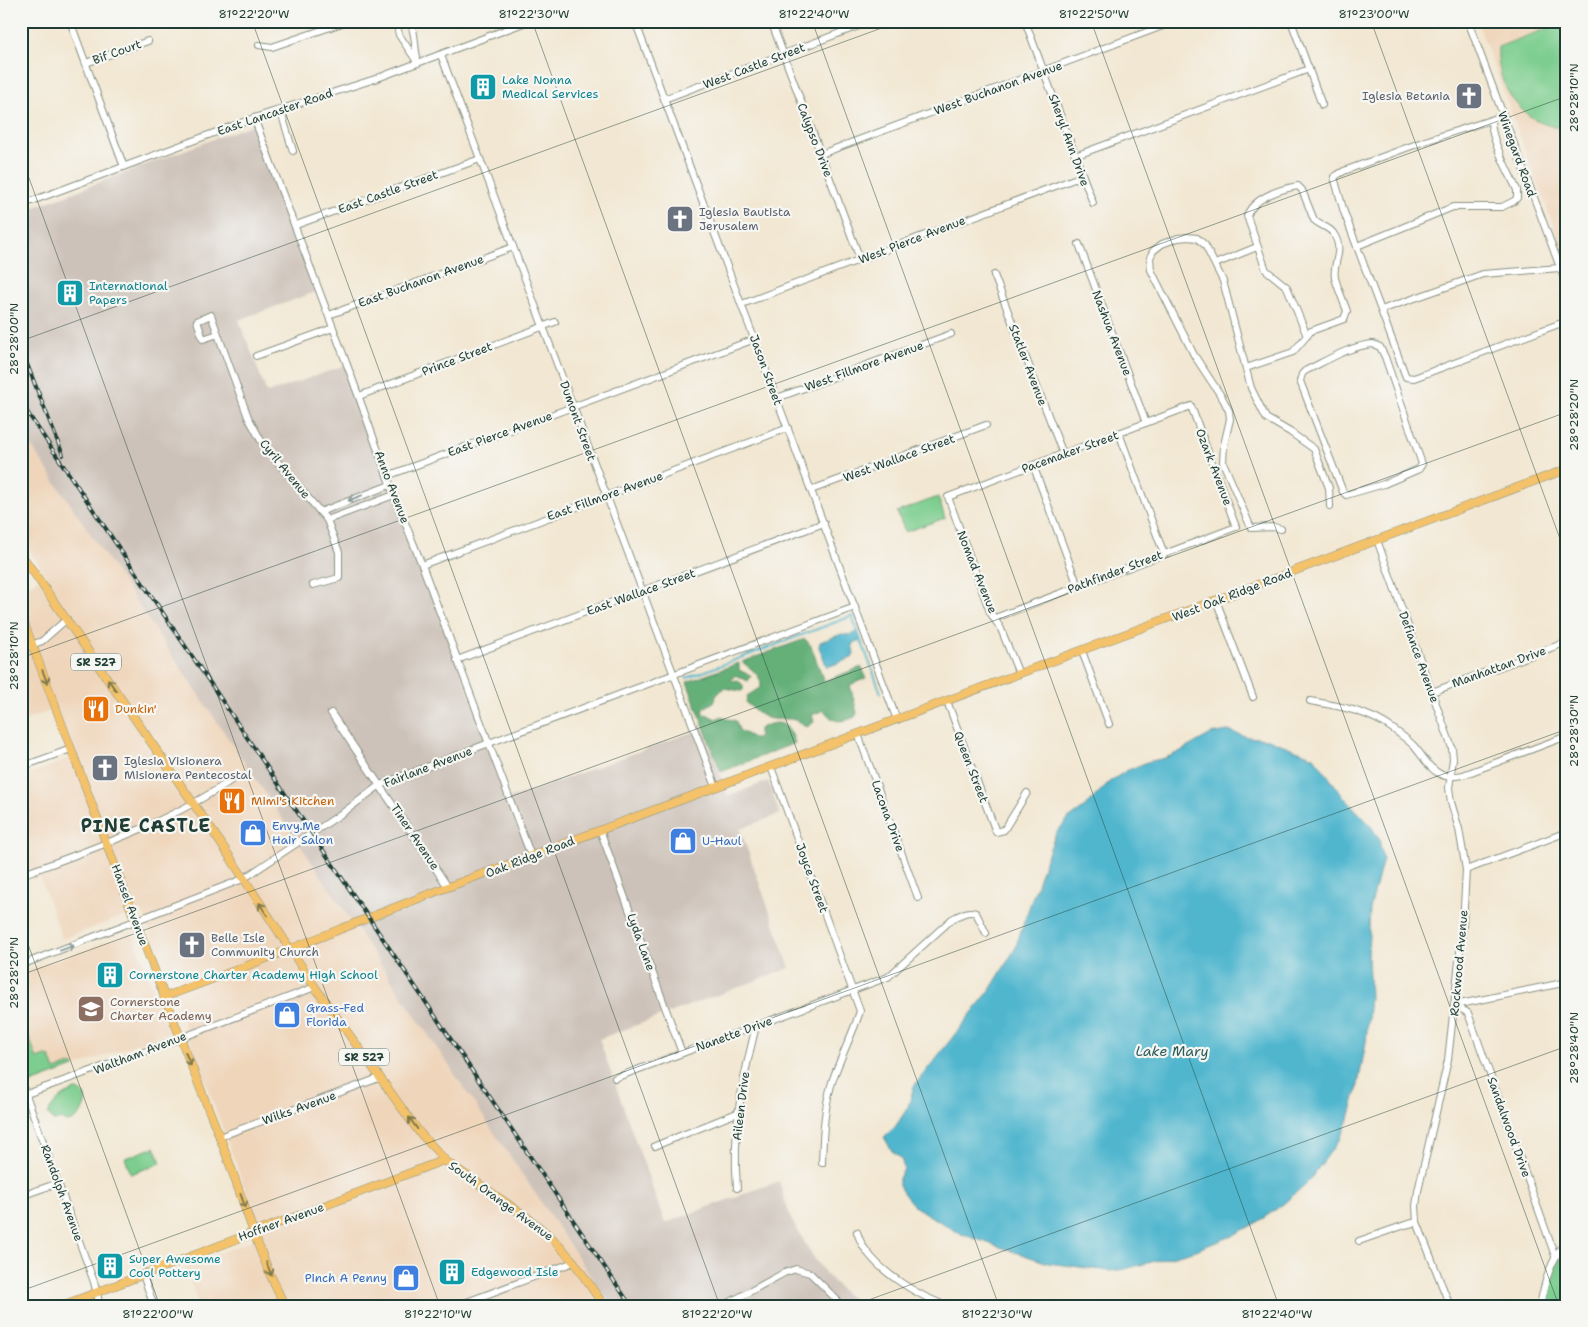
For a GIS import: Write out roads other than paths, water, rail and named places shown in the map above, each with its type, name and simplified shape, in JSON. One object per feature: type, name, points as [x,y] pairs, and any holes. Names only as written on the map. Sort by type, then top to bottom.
[{"type":"main road","name":"West Oak Ridge Road","points":[[897,720],[1567,469]]},
{"type":"main road","name":"South Orange Avenue","points":[[21,554],[194,804],[315,987],[419,1132],[444,1160],[538,1226],[555,1241],[574,1262],[604,1306]]},
{"type":"main road","name":"Hansel Avenue","points":[[21,615],[179,1038],[220,1137],[275,1285],[285,1306]]},
{"type":"main road","name":"Oak Ridge Road","points":[[164,997],[290,950],[448,887],[897,720]]},
{"type":"main road","name":"Hoffner Avenue","points":[[61,1306],[444,1160]]},
{"type":"street","points":[[70,21],[124,167]]},
{"type":"street","points":[[259,45],[272,47],[348,21]]},
{"type":"street","points":[[408,21],[414,30],[414,44],[418,63],[398,35],[396,23],[408,21]]},
{"type":"street","name":"East Lancaster Road","points":[[21,205],[254,118],[347,89],[529,21]]},
{"type":"street","name":"Jason Street","points":[[635,21],[897,720]]},
{"type":"street","name":"Calypso Drive","points":[[771,21],[860,259]]},
{"type":"street","name":"West Castle Street","points":[[664,99],[872,21]]},
{"type":"street","name":"Sheryl Ann Drive","points":[[1025,21],[1092,203]]},
{"type":"street","name":"West Buchanon Avenue","points":[[821,154],[1176,21]]},
{"type":"street","points":[[1291,21],[1322,105]]},
{"type":"street","name":"Winegard Road","points":[[1468,21],[1567,286]]},
{"type":"street","name":"Bif Court","points":[[86,63],[148,41]]},
{"type":"street","name":"Dumont Street","points":[[441,55],[716,787]]},
{"type":"street","points":[[1075,156],[1309,69]]},
{"type":"street","points":[[280,109],[293,151]]},
{"type":"street","points":[[1503,116],[1425,141],[1344,171],[1334,177],[1344,212],[1406,376],[1414,378],[1567,320]]},
{"type":"street","name":"Anno Avenue","points":[[254,118],[296,225],[390,485],[531,856]]},
{"type":"street","points":[[1357,246],[1453,207],[1502,207],[1514,201],[1517,198],[1517,190],[1496,140],[1491,120]]},
{"type":"street","name":"East Castle Street","points":[[296,225],[480,159]]},
{"type":"street","name":"West Pierce Avenue","points":[[742,304],[1082,176]]},
{"type":"street","points":[[1246,368],[1293,352],[1307,336],[1311,331],[1344,319],[1347,311],[1335,278],[1335,267],[1339,249],[1335,236],[1328,227],[1318,224],[1314,220],[1302,190],[1298,186],[1287,188],[1266,197],[1251,207],[1247,216],[1266,270],[1287,287],[1307,336]]},
{"type":"street","points":[[1281,529],[1274,527],[1251,528],[1223,462],[1224,445],[1230,419],[1229,411],[1181,332],[1151,270],[1150,258],[1153,251],[1162,244],[1178,238],[1197,238],[1206,245],[1223,281],[1251,388],[1266,418],[1314,449],[1329,488],[1330,506]]},
{"type":"street","name":"Nashua Avenue","points":[[1079,244],[1146,423]]},
{"type":"street","name":"East Buchanon Avenue","points":[[329,315],[513,247]]},
{"type":"street","points":[[1215,264],[1257,247]]},
{"type":"street","points":[[1381,310],[1483,274],[1560,268]]},
{"type":"street","name":"Statler Avenue","points":[[994,275],[1063,454]]},
{"type":"street","name":"Prince Street","points":[[359,396],[555,322]]},
{"type":"street","points":[[256,356],[333,328]]},
{"type":"street","name":"Cyril Avenue","points":[[218,334],[248,417],[264,446],[327,520],[339,552],[339,578],[314,585]]},
{"type":"street","name":"West Fillmore Avenue","points":[[777,398],[950,334]]},
{"type":"street","name":"East Pierce Avenue","points":[[387,476],[755,339]]},
{"type":"street","points":[[1373,344],[1380,347],[1422,464],[1415,471],[1350,495],[1342,492],[1300,381],[1304,371],[1339,355],[1365,345],[1373,344]]},
{"type":"street","name":"Pacemaker Street","points":[[948,497],[1191,406]]},
{"type":"street","name":"Ozark Avenue","points":[[1191,406],[1236,527]]},
{"type":"street","name":"West Wallace Street","points":[[812,490],[986,425]]},
{"type":"street","name":"East Fillmore Avenue","points":[[422,565],[788,428]]},
{"type":"street","points":[[1118,434],[1164,554]]},
{"type":"street","points":[[1033,465],[1078,586]]},
{"type":"street","points":[[320,512],[390,485]]},
{"type":"street","points":[[376,490],[382,500]]},
{"type":"street","points":[[327,520],[394,495]]},
{"type":"street","name":"Nomad Avenue","points":[[948,497],[990,612],[1001,629],[1019,674]]},
{"type":"street","name":"East Wallace Street","points":[[457,660],[824,523]]},
{"type":"street","name":"Pathfinder Street","points":[[995,618],[1236,527]]},
{"type":"street","name":"Defiance Avenue","points":[[1377,540],[1452,748],[1453,759],[1450,776]]},
{"type":"street","points":[[1216,600],[1253,697]]},
{"type":"street","name":"Fairlane Avenue","points":[[21,965],[243,879],[380,786],[489,743],[855,608]]},
{"type":"street","points":[[21,649],[42,641],[66,619]]},
{"type":"street","name":"Manhattan Drive","points":[[1432,692],[1567,642]]},
{"type":"street","points":[[1082,651],[1109,724]]},
{"type":"street","name":"Queen Street","points":[[947,701],[996,832],[1004,830],[1027,794]]},
{"type":"street","points":[[1310,701],[1355,710],[1386,724],[1414,746],[1440,775],[1463,775],[1567,736]]},
{"type":"street","name":"Tiner Avenue","points":[[331,713],[448,887]]},
{"type":"street","name":"Lacona Drive","points":[[858,734],[918,898]]},
{"type":"street","points":[[21,767],[71,749]]},
{"type":"street","name":"Joyce Street","points":[[771,766],[860,1011],[833,1080],[826,1107],[822,1163]]},
{"type":"street","name":"Rockwood Avenue","points":[[1450,776],[1451,802],[1459,829],[1466,870],[1455,1005],[1448,1060],[1416,1206],[1417,1222],[1450,1306]]},
{"type":"street","points":[[21,875],[146,827],[194,804],[236,777]]},
{"type":"street","name":"Lyda Lane","points":[[600,830],[682,1053]]},
{"type":"street","points":[[1466,870],[1567,832]]},
{"type":"street","name":"Nanette Drive","points":[[615,1078],[888,977],[952,919],[964,913],[970,911],[976,913],[986,933]]},
{"type":"street","points":[[1455,1005],[1565,981],[1567,993]]},
{"type":"street","name":"Waltham Avenue","points":[[24,1096],[315,987]]},
{"type":"street","name":"Sandalwood Drive","points":[[1455,1005],[1468,1013],[1555,1256]]},
{"type":"street","name":"Aileen Drive","points":[[737,1188],[735,1161],[737,1113],[743,1078],[756,1026]]},
{"type":"street","name":"Wilks Avenue","points":[[220,1137],[379,1078]]},
{"type":"street","name":"Randolph Avenue","points":[[21,1081],[24,1096],[58,1183],[100,1306]]},
{"type":"street","points":[[655,1146],[737,1113]]},
{"type":"street","points":[[21,1196],[58,1183]]},
{"type":"street","points":[[1359,1241],[1417,1222]]},
{"type":"street","points":[[857,1232],[864,1248],[887,1272],[923,1296],[948,1306]]},
{"type":"street","points":[[1540,1306],[1545,1280],[1555,1256],[1567,1239]]},
{"type":"street","points":[[456,1306],[574,1262]]},
{"type":"street","points":[[723,1306],[784,1273],[796,1269],[810,1273],[843,1306]]},
{"type":"street","points":[[143,1275],[154,1306]]},
{"type":"street","points":[[1561,1306],[1567,1304]]},
{"type":"water","points":[[858,632],[860,640],[852,644],[854,653],[852,658],[827,667],[819,647],[820,642],[842,634],[849,635]]},
{"type":"water","name":"Lake Mary","points":[[1228,731],[1248,737],[1268,739],[1314,757],[1343,796],[1371,826],[1379,839],[1383,859],[1370,909],[1368,957],[1370,997],[1366,1042],[1357,1090],[1348,1122],[1339,1140],[1308,1182],[1282,1205],[1258,1222],[1232,1236],[1193,1251],[1125,1269],[1111,1271],[1048,1263],[961,1234],[914,1206],[904,1194],[899,1186],[899,1178],[904,1169],[901,1158],[892,1151],[884,1137],[895,1127],[908,1107],[914,1086],[990,990],[1015,949],[1056,833],[1067,820],[1085,807],[1109,782],[1126,771],[1179,752],[1211,734]]},
{"type":"waterway","points":[[687,678],[852,616],[881,693]]},
{"type":"railway","points":[[21,349],[63,455]]},
{"type":"railway","points":[[21,403],[631,1306]]},
{"type":"place","name":"Lake Nonna Medical Services","points":[[483,87]]},
{"type":"place","name":"Iglesia Betania","points":[[1469,96]]},
{"type":"place","name":"Iglesia Bautista Jerusalem","points":[[680,219]]},
{"type":"place","name":"International Papers","points":[[70,293]]},
{"type":"place","name":"Dunkin'","points":[[96,709]]},
{"type":"place","name":"Iglesia Visionera Misionera Pentecostal","points":[[105,768]]},
{"type":"place","name":"Mimi's Kitchen","points":[[232,801]]},
{"type":"place","name":"Envy.Me Hair Salon","points":[[253,833]]},
{"type":"place","name":"U-Haul","points":[[683,841]]},
{"type":"place","name":"Belle Isle Community Church","points":[[192,945]]},
{"type":"place","name":"Cornerstone Charter Academy High School","points":[[110,975]]},
{"type":"place","name":"Cornerstone Charter Academy","points":[[91,1009]]},
{"type":"place","name":"Grass-Fed Florida","points":[[287,1015]]},
{"type":"place","name":"Super Awesome Cool Pottery","points":[[110,1266]]},
{"type":"place","name":"Edgewood Isle","points":[[452,1272]]},
{"type":"place","name":"Pinch A Penny","points":[[406,1278]]},
{"type":"district","name":"PINE CASTLE","points":[[146,826]]}]
